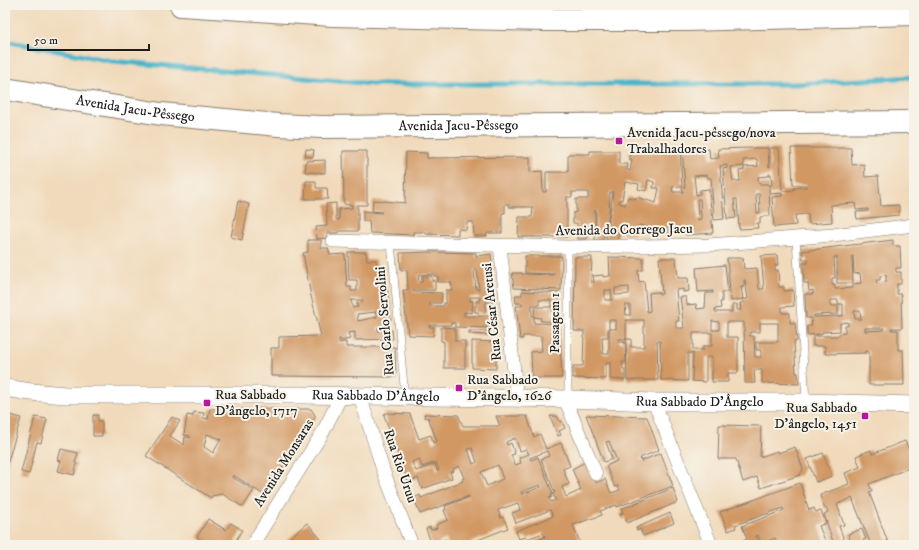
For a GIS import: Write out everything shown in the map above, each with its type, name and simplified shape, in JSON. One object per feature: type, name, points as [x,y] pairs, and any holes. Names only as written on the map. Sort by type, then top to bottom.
[{"type":"highway","points":[[181,5],[332,15],[555,20],[686,20],[914,14]]},
{"type":"highway","name":"Avenida Jacu-Pêssego","points":[[5,89],[161,114],[278,125],[321,127],[914,122]]},
{"type":"street","name":"Avenida do Corrego Jacu","points":[[333,241],[568,247],[709,245],[834,235],[914,225]]},
{"type":"street","name":"Rua César Aretusi","points":[[500,246],[517,398]]},
{"type":"street","name":"Rua Sabbado D'Ângelo","points":[[5,388],[65,395],[360,396],[566,399],[654,402],[806,402],[914,405]]},
{"type":"street","name":"Avenida Monsaras","points":[[252,545],[323,432],[341,396]]},
{"type":"street","name":"Rua Rio Uruu","points":[[360,396],[383,470],[412,545]]},
{"type":"street","points":[[566,399],[596,474]]},
{"type":"street","points":[[654,402],[711,545]]},
{"type":"lane","points":[[796,238],[806,402]]},
{"type":"lane","name":"Rua Carlo Servolini","points":[[391,243],[405,397]]},
{"type":"lane","name":"Passagem 1","points":[[566,399],[568,247]]},
{"type":"building","points":[[768,148],[770,167],[770,148],[779,148],[782,191],[806,187],[806,185],[793,185],[791,148],[851,148],[852,165],[864,164],[865,177],[878,176],[881,206],[899,205],[899,215],[857,219],[856,212],[868,211],[868,209],[856,210],[855,203],[831,205],[832,222],[809,224],[808,214],[795,215],[796,225],[774,227],[772,197],[782,196],[782,193],[770,194],[770,185],[772,185],[771,174],[769,174],[769,176],[758,177],[759,184],[769,184],[770,216],[760,217],[760,223],[757,223],[758,228],[739,229],[737,199],[734,199],[736,218],[727,219],[723,169],[727,168],[727,165],[720,166],[724,219],[714,220],[711,178],[708,178],[707,175],[694,176],[696,195],[700,194],[700,190],[709,189],[713,233],[686,235],[686,232],[650,234],[651,228],[639,225],[634,234],[619,232],[617,241],[606,240],[607,231],[605,231],[603,240],[595,240],[596,210],[595,210],[595,233],[587,233],[587,239],[578,239],[577,223],[573,223],[573,213],[576,212],[576,199],[588,199],[588,192],[572,192],[572,197],[567,197],[567,237],[518,237],[519,217],[532,217],[533,207],[509,207],[509,204],[505,204],[505,213],[502,213],[502,233],[487,233],[487,236],[474,236],[473,222],[467,222],[466,230],[458,229],[458,235],[413,232],[413,235],[370,233],[369,221],[363,221],[363,211],[382,212],[372,211],[373,200],[405,203],[406,152],[427,153],[427,158],[530,157],[530,172],[542,171],[543,192],[546,192],[546,172],[568,172],[568,154],[590,154],[590,151],[619,151],[619,164],[628,164],[627,170],[630,171],[632,159],[629,159],[630,150],[680,149],[682,186],[672,187],[673,192],[683,192],[682,187],[685,187],[682,150],[709,149],[710,159],[719,158],[718,149]],"holes":[[[757,159],[758,166],[744,167],[744,170],[739,171],[740,181],[733,181],[731,167],[744,166],[743,160]],[[648,180],[654,182],[653,188],[659,188],[656,203],[636,197],[636,199],[628,197],[625,205],[619,203],[620,199],[622,200],[625,182],[639,184],[638,189],[646,191]],[[610,192],[613,192],[608,225]],[[756,194],[759,194],[760,213],[757,213]],[[697,199],[700,199],[701,219],[698,220]]]},
{"type":"building","points":[[306,149],[314,150],[313,157],[305,156]]},
{"type":"building","points":[[343,151],[367,151],[367,205],[357,205],[358,231],[339,231],[339,233],[327,233],[327,238],[317,239],[316,227],[327,226],[326,204],[336,203],[336,220],[339,220],[339,209],[352,208],[352,205],[344,204]]},
{"type":"building","points":[[325,160],[325,173],[305,172],[306,161]]},
{"type":"building","points":[[306,181],[316,181],[316,188],[327,188],[328,199],[305,199]]},
{"type":"building","points":[[238,201],[249,204],[242,240],[231,237]]},
{"type":"building","points":[[308,240],[321,240],[321,248],[328,248],[330,255],[345,254],[347,287],[351,287],[351,291],[357,291],[357,280],[349,280],[348,252],[366,252],[367,260],[376,260],[377,271],[382,271],[383,287],[387,287],[391,320],[385,320],[386,326],[378,327],[378,331],[392,330],[393,339],[355,340],[355,332],[348,333],[350,339],[341,341],[339,339],[339,343],[346,342],[346,347],[395,347],[396,377],[271,376],[271,348],[279,348],[279,337],[321,336],[311,296],[303,253],[308,252]],"holes":[[[351,300],[363,300],[362,303],[357,304],[358,307],[353,308]],[[377,312],[377,317],[358,321],[357,314]]]},
{"type":"building","points":[[893,240],[893,246],[900,246],[901,268],[896,268],[896,272],[901,272],[901,284],[897,284],[897,294],[901,294],[902,328],[891,328],[891,330],[898,330],[898,350],[903,350],[904,385],[869,385],[869,351],[866,351],[866,353],[825,354],[825,346],[813,346],[813,336],[839,336],[839,334],[845,333],[845,326],[848,326],[848,322],[840,323],[840,331],[807,335],[807,326],[812,326],[811,318],[806,318],[805,294],[813,294],[813,290],[809,291],[808,283],[804,283],[803,263],[808,263],[808,259],[803,259],[802,251]],"holes":[[[852,256],[854,274],[860,273],[861,283],[853,284],[853,288],[835,289],[835,285],[832,285],[832,278],[835,278],[834,257],[837,257],[837,283],[853,283]],[[886,275],[886,282],[877,283],[876,280],[880,280],[880,276]],[[830,300],[838,300],[838,304],[843,304],[843,316],[814,317],[814,315],[838,314],[838,306],[830,306]],[[854,311],[860,311],[861,319],[855,319]],[[865,328],[884,328],[884,330],[865,331]]]},
{"type":"building","points":[[400,253],[476,253],[476,256],[491,254],[493,271],[486,272],[486,290],[490,290],[490,295],[495,296],[495,302],[486,302],[485,313],[475,312],[476,301],[479,302],[480,297],[470,297],[470,301],[473,301],[472,313],[464,312],[464,316],[497,316],[497,326],[493,326],[493,328],[455,327],[455,323],[451,323],[451,325],[429,325],[429,327],[434,327],[433,336],[408,335],[403,290],[408,290],[407,270],[401,270]],"holes":[[[474,270],[477,270],[479,290],[476,289]],[[434,274],[434,276],[438,276],[438,282],[451,282],[453,290],[446,290],[446,303],[444,303],[444,306],[430,306],[430,303],[441,303],[442,293],[413,292],[413,290],[435,290],[435,281],[432,281],[432,276],[422,276],[422,282],[419,282],[418,275]]]},
{"type":"building","points":[[777,255],[778,265],[775,265],[775,270],[778,270],[779,287],[784,287],[784,291],[793,290],[794,306],[782,307],[782,313],[790,313],[790,323],[795,323],[797,341],[794,342],[796,373],[798,373],[799,384],[762,383],[762,370],[754,370],[755,383],[745,383],[744,322],[727,322],[727,337],[738,337],[738,373],[728,373],[728,382],[712,382],[712,357],[706,357],[706,382],[692,381],[693,353],[688,353],[688,381],[661,380],[660,341],[657,341],[658,380],[627,380],[626,339],[619,339],[619,342],[625,342],[626,362],[622,362],[623,369],[625,369],[625,380],[610,379],[610,363],[606,363],[606,379],[573,378],[573,366],[583,366],[584,334],[584,331],[574,331],[575,257],[592,257],[591,282],[594,282],[593,276],[610,276],[609,257],[643,258],[643,270],[638,270],[639,282],[644,281],[647,312],[650,311],[649,293],[658,292],[659,294],[662,294],[659,258],[676,258],[678,278],[688,278],[689,291],[683,292],[683,289],[676,290],[679,321],[676,321],[676,328],[684,328],[680,297],[686,297],[687,305],[696,304],[697,309],[705,308],[706,293],[713,293],[713,291],[698,292],[696,268],[725,265],[728,292],[722,292],[722,302],[720,302],[721,308],[715,309],[715,312],[732,312],[732,305],[737,304],[737,310],[741,310],[740,303],[743,303],[743,299],[731,301],[727,258],[743,258],[744,269],[757,268],[759,289],[764,289],[761,256]],"holes":[[[745,280],[748,299],[743,299],[741,287],[744,287]],[[629,287],[629,294],[615,295],[615,288]],[[605,290],[611,290],[612,300],[605,300]],[[625,305],[630,305],[630,315],[626,315]],[[609,320],[616,320],[616,329],[609,329]],[[626,320],[644,320],[644,347],[631,347],[631,339],[626,339]],[[712,321],[719,322],[719,330],[712,330]],[[760,323],[778,323],[778,342],[756,342],[756,350],[761,350],[761,357],[755,357],[754,336],[750,336],[750,332],[760,332]],[[609,330],[609,354],[603,354],[602,337],[608,337]],[[693,333],[712,333],[712,346],[703,346],[703,350],[693,350]]]},
{"type":"building","points":[[525,256],[562,256],[561,290],[514,288],[512,273],[554,275],[525,273]]},
{"type":"building","points":[[522,291],[561,293],[560,308],[553,308],[552,315],[560,316],[559,322],[541,321],[541,318],[534,317],[534,323],[559,324],[562,378],[532,378],[531,352],[542,351],[541,336],[523,336],[523,339],[520,339],[516,306],[522,306],[522,303],[516,303],[515,295],[522,295]],"holes":[[[539,300],[551,300],[551,307],[535,307],[534,317],[532,316],[532,305],[539,305]]]},
{"type":"building","points":[[441,327],[455,328],[455,341],[465,341],[465,368],[444,368],[444,342],[441,341]]},
{"type":"building","points":[[469,331],[488,331],[488,335],[469,334]]},
{"type":"building","points":[[472,341],[500,342],[500,348],[496,348],[496,369],[472,368]]},
{"type":"building","points":[[210,409],[311,409],[315,415],[315,418],[264,495],[233,475],[232,477],[254,490],[243,507],[222,494],[212,496],[211,498],[146,456],[172,417],[180,421],[170,436],[184,445],[185,437],[190,438],[190,436],[184,435],[187,415],[193,416],[194,412],[204,413],[203,418],[208,419]],"holes":[[[207,434],[221,439],[213,453],[204,447]]]},
{"type":"building","points":[[385,413],[410,414],[419,439],[431,435],[433,443],[437,441],[428,417],[425,418],[424,414],[458,415],[463,426],[500,426],[496,416],[527,416],[534,437],[540,434],[546,449],[561,443],[570,466],[563,469],[569,484],[562,487],[566,497],[581,490],[572,469],[585,462],[591,469],[596,483],[605,479],[611,493],[620,490],[618,486],[615,487],[606,466],[617,461],[609,441],[606,442],[612,459],[604,462],[586,415],[647,417],[659,450],[640,458],[641,461],[661,453],[673,486],[617,507],[616,505],[600,511],[602,515],[573,525],[581,545],[537,545],[535,541],[545,537],[543,533],[527,539],[526,537],[519,539],[516,531],[553,516],[550,510],[516,523],[512,513],[520,510],[518,503],[498,510],[501,518],[503,517],[508,528],[465,545],[448,545],[446,539],[438,543],[439,545],[432,545],[426,529],[430,527],[431,530],[437,528],[436,525],[448,520],[444,510],[446,509],[445,506],[469,496],[420,514],[414,498],[420,495],[421,498],[463,481],[462,479],[464,478],[459,466],[453,469],[454,471],[450,472],[452,478],[422,489],[418,478],[408,482],[384,415]],"holes":[[[515,438],[520,451],[526,449],[529,454],[519,458],[521,463],[515,465],[511,455],[515,454],[511,443],[507,445],[506,442]],[[472,448],[477,462],[473,464],[468,449]],[[547,451],[549,456],[541,459],[555,493],[553,494],[538,457],[531,460],[530,458]],[[419,459],[422,467],[436,462],[439,470],[437,471],[435,464],[416,471],[412,462]],[[498,465],[503,479],[487,486],[481,472]],[[540,485],[541,487],[522,494],[521,492]],[[551,494],[553,494],[556,500],[551,502],[549,498],[552,497]]]},
{"type":"building","points":[[8,414],[21,418],[5,471],[5,423]]},
{"type":"building","points":[[93,415],[98,415],[98,421],[102,421],[102,436],[93,436]]},
{"type":"building","points":[[550,416],[557,416],[560,422],[562,421],[565,428],[559,431],[561,435],[558,436]]},
{"type":"building","points":[[35,417],[47,419],[41,443],[37,442],[29,474],[21,472]]},
{"type":"building","points":[[719,425],[761,426],[760,457],[795,447],[803,469],[800,475],[761,488],[757,477],[743,482],[736,459],[718,459]]},
{"type":"building","points":[[905,441],[911,455],[914,454],[914,466],[869,484],[872,491],[869,492],[889,545],[871,545],[852,498],[837,504],[844,525],[839,526],[844,540],[842,540],[844,545],[834,545],[824,514],[828,512],[826,508],[825,509],[820,495],[849,484],[845,473],[860,467],[856,456],[871,450],[872,454]]},
{"type":"building","points":[[61,449],[78,453],[74,475],[58,471],[61,461],[58,460]]},
{"type":"building","points":[[823,453],[832,476],[816,482],[807,459]]},
{"type":"building","points":[[800,483],[809,510],[814,508],[816,512],[821,511],[826,523],[819,526],[827,545],[778,545],[775,538],[761,544],[758,535],[756,536],[760,545],[733,545],[747,539],[742,526],[784,510],[783,508],[735,525],[736,528],[728,531],[720,512]]},
{"type":"building","points":[[673,488],[678,502],[627,523],[625,517],[622,518],[620,514],[623,513],[621,509]]},
{"type":"building","points":[[670,513],[674,523],[643,536],[640,529],[637,531],[636,528]]},
{"type":"building","points":[[208,519],[226,530],[231,523],[242,530],[233,545],[209,545],[197,537]]},
{"type":"building","points":[[307,523],[326,545],[289,545],[286,541]]},
{"type":"building","points":[[862,529],[866,539],[863,540],[865,544],[852,545],[848,534]]},
{"type":"waterway","points":[[5,41],[112,61],[373,84],[795,84],[914,77]]},
{"type":"place","name":"Avenida Jacu-pêssego/nova Trabalhadores","points":[[619,141]]},
{"type":"place","name":"Rua Sabbado D'ângelo, 1626","points":[[459,388]]},
{"type":"place","name":"Rua Sabbado D'ângelo, 1717","points":[[207,403]]},
{"type":"place","name":"Rua Sabbado D'ângelo, 1451","points":[[865,416]]}]
